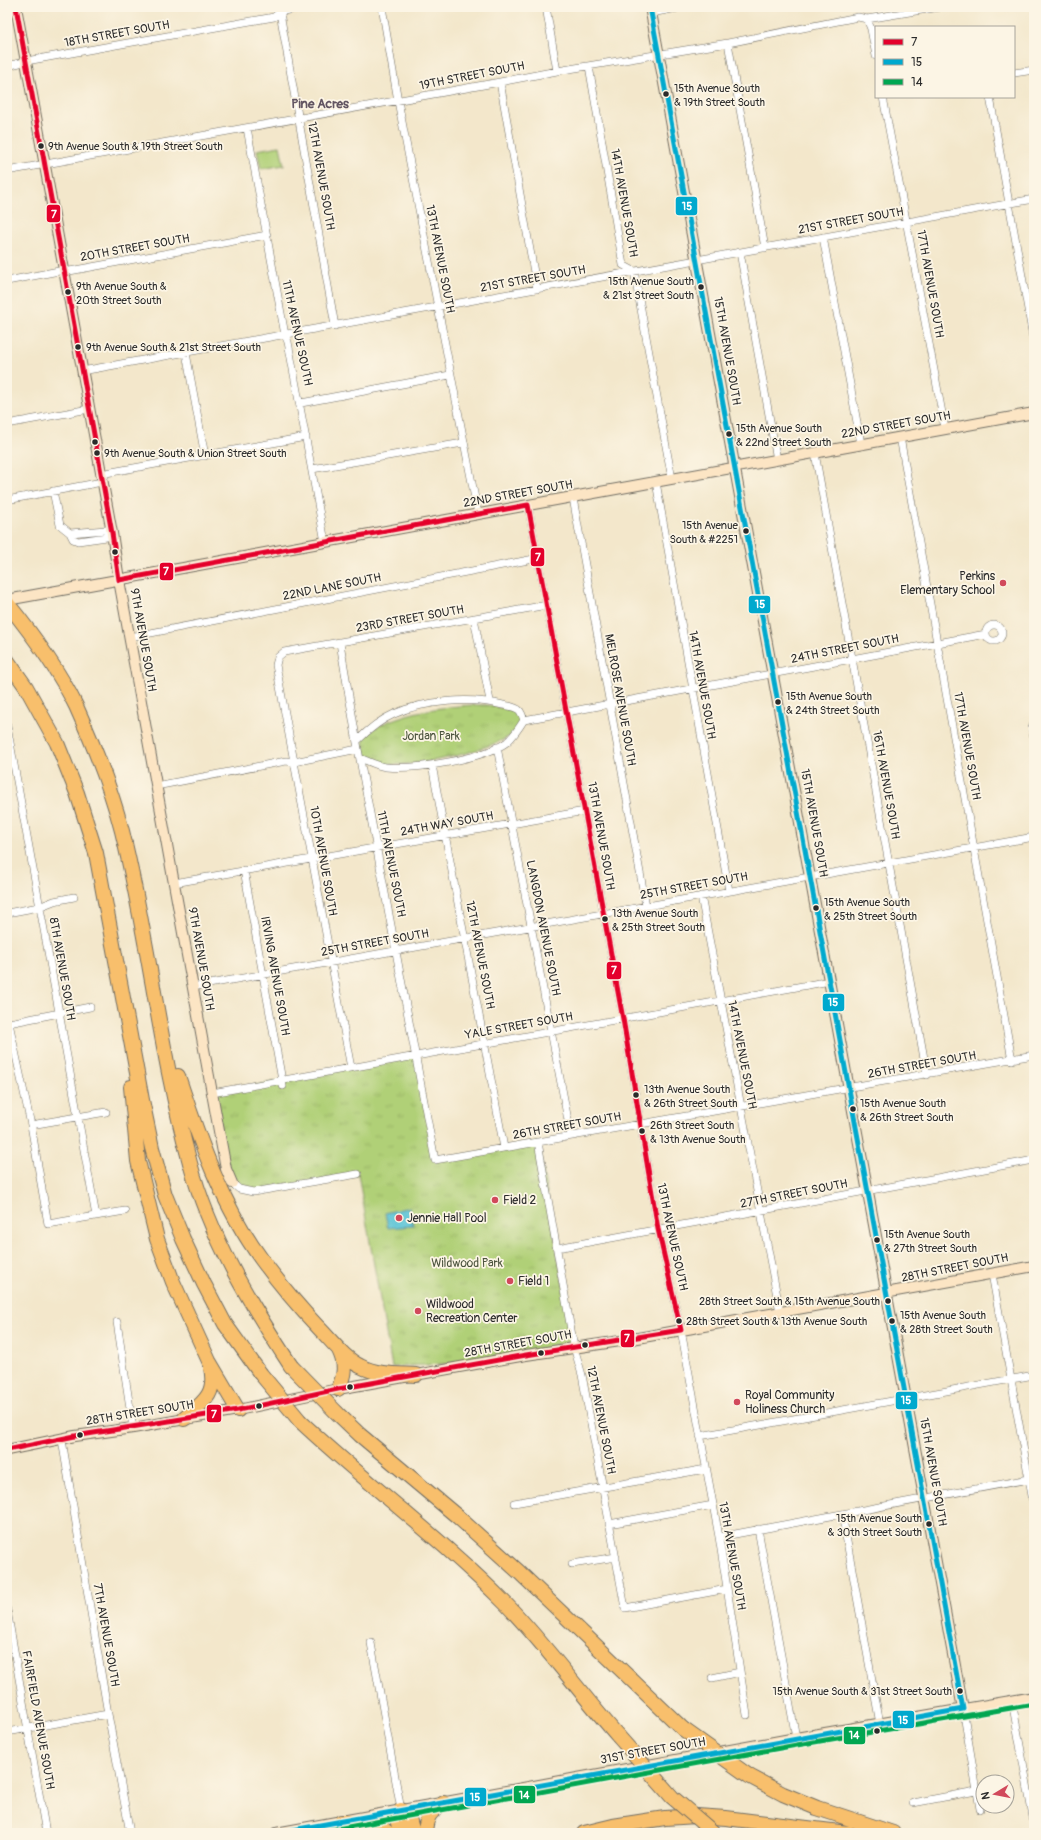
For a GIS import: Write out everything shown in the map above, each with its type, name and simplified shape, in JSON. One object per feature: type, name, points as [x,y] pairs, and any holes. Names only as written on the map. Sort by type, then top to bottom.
[{"type":"highway","points":[[7,603],[30,632],[75,704],[98,757],[121,829],[176,1104],[190,1164],[210,1223],[233,1272],[251,1305],[291,1366],[360,1435],[458,1518],[518,1572],[683,1729],[749,1776],[783,1794],[816,1808],[894,1833]]},
{"type":"highway","points":[[7,660],[26,687],[57,743],[77,792],[96,853],[123,1003],[152,1148],[165,1195],[183,1239],[225,1324],[260,1373],[300,1421],[358,1474],[460,1561],[506,1605],[672,1797],[714,1833]]},
{"type":"highway","points":[[123,1003],[138,1160],[152,1224],[163,1256],[209,1361],[238,1410]]},
{"type":"highway","points":[[160,1021],[203,1146],[233,1212],[261,1259],[312,1320],[353,1362],[367,1369],[389,1374],[416,1375]]},
{"type":"highway","points":[[336,1346],[345,1368],[344,1378],[338,1389]]},
{"type":"highway","points":[[184,1419],[207,1399],[212,1388],[212,1374],[209,1361]]},
{"type":"highway","points":[[425,1833],[426,1824],[431,1811],[444,1803]]},
{"type":"highway","points":[[401,1810],[398,1822],[401,1833]]},
{"type":"highway","points":[[401,1810],[409,1818],[414,1833]]},
{"type":"highway","points":[[584,1833],[613,1826],[665,1818],[697,1816],[726,1818],[848,1833]]},
{"type":"highway","points":[[341,1822],[369,1823],[381,1826],[388,1833]]},
{"type":"street","points":[[7,9],[16,7]]},
{"type":"street","name":"9TH AVENUE SOUTH","points":[[16,7],[192,987],[226,1169],[232,1183]]},
{"type":"street","name":"18TH STREET SOUTH","points":[[7,66],[32,60],[274,17],[280,9],[300,7]]},
{"type":"street","name":"13TH AVENUE SOUTH","points":[[382,7],[398,101],[463,443],[478,514]]},
{"type":"street","points":[[546,7],[557,70]]},
{"type":"street","points":[[651,10],[683,7]]},
{"type":"street","name":"19TH STREET SOUTH","points":[[7,171],[398,101],[557,70],[589,66],[728,42],[858,17],[867,20],[940,7]]},
{"type":"street","name":"12TH AVENUE SOUTH","points":[[280,9],[335,326]]},
{"type":"street","name":"15TH AVENUE SOUTH","points":[[651,10],[907,1398],[963,1709],[975,1786]]},
{"type":"street","points":[[867,20],[871,29],[875,51]]},
{"type":"street","points":[[728,42],[765,248]]},
{"type":"street","name":"14TH AVENUE SOUTH","points":[[589,66],[623,265],[634,272],[672,479]]},
{"type":"street","points":[[1015,73],[1034,70]]},
{"type":"street","points":[[500,82],[537,289]]},
{"type":"street","name":"17TH AVENUE SOUTH","points":[[883,98],[945,429]]},
{"type":"street","points":[[990,98],[1034,343]]},
{"type":"street","name":"11TH AVENUE SOUTH","points":[[247,128],[285,335],[288,342],[301,403],[325,542]]},
{"type":"street","name":"21ST STREET SOUTH","points":[[82,371],[1034,199]]},
{"type":"street","name":"20TH STREET SOUTH","points":[[7,281],[266,235]]},
{"type":"street","points":[[823,237],[861,444]]},
{"type":"street","points":[[740,252],[777,460]]},
{"type":"street","points":[[186,353],[206,456]]},
{"type":"street","points":[[301,403],[450,375]]},
{"type":"street","points":[[7,424],[89,409]]},
{"type":"street","name":"22ND STREET SOUTH","points":[[7,600],[1034,413]]},
{"type":"street","points":[[7,500],[102,482],[106,474],[306,437]]},
{"type":"street","name":"17TH AVENUE SOUTH","points":[[900,437],[1012,1060]]},
{"type":"street","points":[[312,469],[463,443]]},
{"type":"street","name":"16TH AVENUE SOUTH","points":[[815,453],[927,1075]]},
{"type":"street","name":"14TH AVENUE SOUTH","points":[[656,482],[691,688],[729,891]]},
{"type":"street","points":[[53,491],[60,525],[70,533],[106,530],[111,533]]},
{"type":"street","name":"MELROSE AVENUE SOUTH","points":[[573,498],[646,906]]},
{"type":"street","name":"13TH AVENUE SOUTH","points":[[528,505],[623,1019],[658,1229],[681,1330],[719,1536],[747,1715]]},
{"type":"street","name":"22ND LANE SOUTH","points":[[130,637],[539,558]]},
{"type":"street","name":"23RD STREET SOUTH","points":[[278,657],[284,652],[340,643],[547,604]]},
{"type":"street","points":[[474,618],[490,701]]},
{"type":"street","name":"24TH STREET SOUTH","points":[[524,720],[986,634]]},
{"type":"street","name":"11TH AVENUE SOUTH","points":[[340,643],[434,1160]]},
{"type":"street","name":"10TH AVENUE SOUTH","points":[[278,657],[276,665],[351,1068]]},
{"type":"street","points":[[156,786],[286,761],[294,762],[358,745],[375,725],[405,710],[457,701],[490,701],[512,706],[520,710],[524,720],[513,736],[507,742],[498,747],[477,755],[432,766],[386,767],[360,758]]},
{"type":"street","points":[[1033,725],[1034,737]]},
{"type":"street","name":"8TH AVENUE SOUTH","points":[[7,726],[96,1216]]},
{"type":"street","name":"LANGDON AVENUE SOUTH","points":[[498,747],[570,1136]]},
{"type":"street","name":"12TH AVENUE SOUTH","points":[[432,766],[504,1148]]},
{"type":"street","name":"24TH WAY SOUTH","points":[[312,858],[585,811]]},
{"type":"street","name":"25TH STREET SOUTH","points":[[192,987],[1034,837]]},
{"type":"street","points":[[174,883],[312,858]]},
{"type":"street","name":"IRVING AVENUE SOUTH","points":[[244,870],[283,1083]]},
{"type":"street","name":"14TH AVENUE SOUTH","points":[[701,896],[780,1312]]},
{"type":"street","points":[[7,913],[39,907],[54,901],[74,897]]},
{"type":"street","name":"YALE STREET SOUTH","points":[[212,1093],[283,1083],[351,1068],[830,981]]},
{"type":"street","points":[[90,1007],[59,1014],[8,1022],[31,1125],[48,1224],[125,1211]]},
{"type":"street","name":"26TH STREET SOUTH","points":[[434,1160],[741,1108],[1034,1055]]},
{"type":"street","points":[[31,1125],[106,1112]]},
{"type":"street","name":"12TH AVENUE SOUTH","points":[[538,1142],[574,1347],[582,1375],[625,1608],[727,1589]]},
{"type":"street","name":"27TH STREET SOUTH","points":[[557,1248],[1034,1160]]},
{"type":"street","points":[[232,1183],[239,1189],[253,1192],[358,1174]]},
{"type":"street","name":"28TH STREET SOUTH","points":[[7,1450],[62,1440],[75,1436],[133,1428],[238,1410],[338,1389],[574,1347],[681,1330],[1034,1266]]},
{"type":"street","points":[[992,1274],[1011,1380],[1032,1478],[1034,1507]]},
{"type":"street","points":[[117,1322],[133,1428]]},
{"type":"street","points":[[700,1436],[1034,1375]]},
{"type":"street","name":"7TH AVENUE SOUTH","points":[[62,1440],[108,1714],[130,1833]]},
{"type":"street","points":[[514,1503],[706,1469]]},
{"type":"street","points":[[719,1536],[1032,1478]]},
{"type":"street","points":[[609,1524],[713,1505]]},
{"type":"street","points":[[842,1514],[880,1724]]},
{"type":"street","points":[[758,1529],[796,1738]]},
{"type":"street","points":[[572,1564],[616,1557]]},
{"type":"street","name":"FAIRFIELD AVENUE SOUTH","points":[[7,1610],[46,1833]]},
{"type":"street","points":[[371,1643],[401,1810]]},
{"type":"street","points":[[712,1678],[740,1672]]},
{"type":"street","name":"31ST STREET SOUTH","points":[[276,1833],[796,1738],[1034,1697]]},
{"type":"street","points":[[1012,1700],[1034,1823]]},
{"type":"street","points":[[7,1732],[108,1714]]},
{"type":"street","points":[[913,1803],[975,1792]]},
{"type":"green space","points":[[280,146],[284,165],[261,169],[257,150]]},
{"type":"green space","name":"Jordan Park","points":[[473,705],[487,705],[516,711],[521,722],[510,736],[498,742],[463,754],[442,759],[422,763],[386,764],[373,761],[365,754],[364,737],[377,727],[390,721],[413,713]]},
{"type":"green space","name":"Wildwood Park","points":[[416,1056],[435,1160],[538,1142],[574,1347],[458,1363],[392,1367],[358,1174],[253,1192],[232,1183],[212,1093]]},
{"type":"water","name":"Jennie Hall Pool","points":[[410,1208],[413,1226],[388,1228],[385,1213]]},
{"type":"transit line","name":"7","points":[[7,1450],[75,1436],[238,1410],[338,1389],[526,1355],[681,1330],[658,1229],[623,1019],[528,505],[119,580],[112,533],[16,7]]},
{"type":"transit line","name":"15","points":[[276,1833],[963,1709],[650,7]]},
{"type":"transit line","name":"14","points":[[315,1833],[797,1745],[1034,1704]]},
{"type":"place","name":"15th Avenue South & 19th Street South","points":[[666,94]]},
{"type":"place","name":"9th Avenue South & 19th Street South","points":[[41,146]]},
{"type":"place","name":"15th Avenue South & 21st Street South","points":[[701,287]]},
{"type":"place","name":"9th Avenue South & 20th Street South","points":[[68,292]]},
{"type":"place","name":"9th Avenue South & 21st Street South","points":[[78,347]]},
{"type":"place","name":"15th Avenue South & 22nd Street South","points":[[729,434]]},
{"type":"place","name":"9th Avenue South & Union Street South","points":[[97,453]]},
{"type":"place","name":"15th Avenue South & #2251","points":[[746,531]]},
{"type":"place","name":"Perkins Elementary School","points":[[1003,583]]},
{"type":"place","name":"15th Avenue South & 24th Street South","points":[[778,702]]},
{"type":"place","name":"15th Avenue South & 25th Street South","points":[[816,908]]},
{"type":"place","name":"13th Avenue South & 25th Street South","points":[[605,919]]},
{"type":"place","name":"13th Avenue South & 26th Street South","points":[[636,1095]]},
{"type":"place","name":"15th Avenue South & 26th Street South","points":[[853,1109]]},
{"type":"place","name":"26th Street South & 13th Avenue South","points":[[642,1131]]},
{"type":"place","name":"Field 2","points":[[495,1200]]},
{"type":"place","name":"Jennie Hall Pool","points":[[399,1218]]},
{"type":"place","name":"15th Avenue South & 27th Street South","points":[[877,1240]]},
{"type":"place","name":"Field 1","points":[[510,1281]]},
{"type":"place","name":"28th Street South & 15th Avenue South","points":[[888,1301]]},
{"type":"place","name":"Wildwood Recreation Center","points":[[418,1311]]},
{"type":"place","name":"28th Street South & 13th Avenue South","points":[[679,1321]]},
{"type":"place","name":"15th Avenue South & 28th Street South","points":[[892,1321]]},
{"type":"place","name":"Royal Community Holiness Church","points":[[737,1402]]},
{"type":"place","name":"15th Avenue South & 30th Street South","points":[[929,1524]]},
{"type":"place","name":"15th Avenue South & 31st Street South","points":[[960,1691]]},
{"type":"district","name":"Pine Acres","points":[[320,104]]}]
